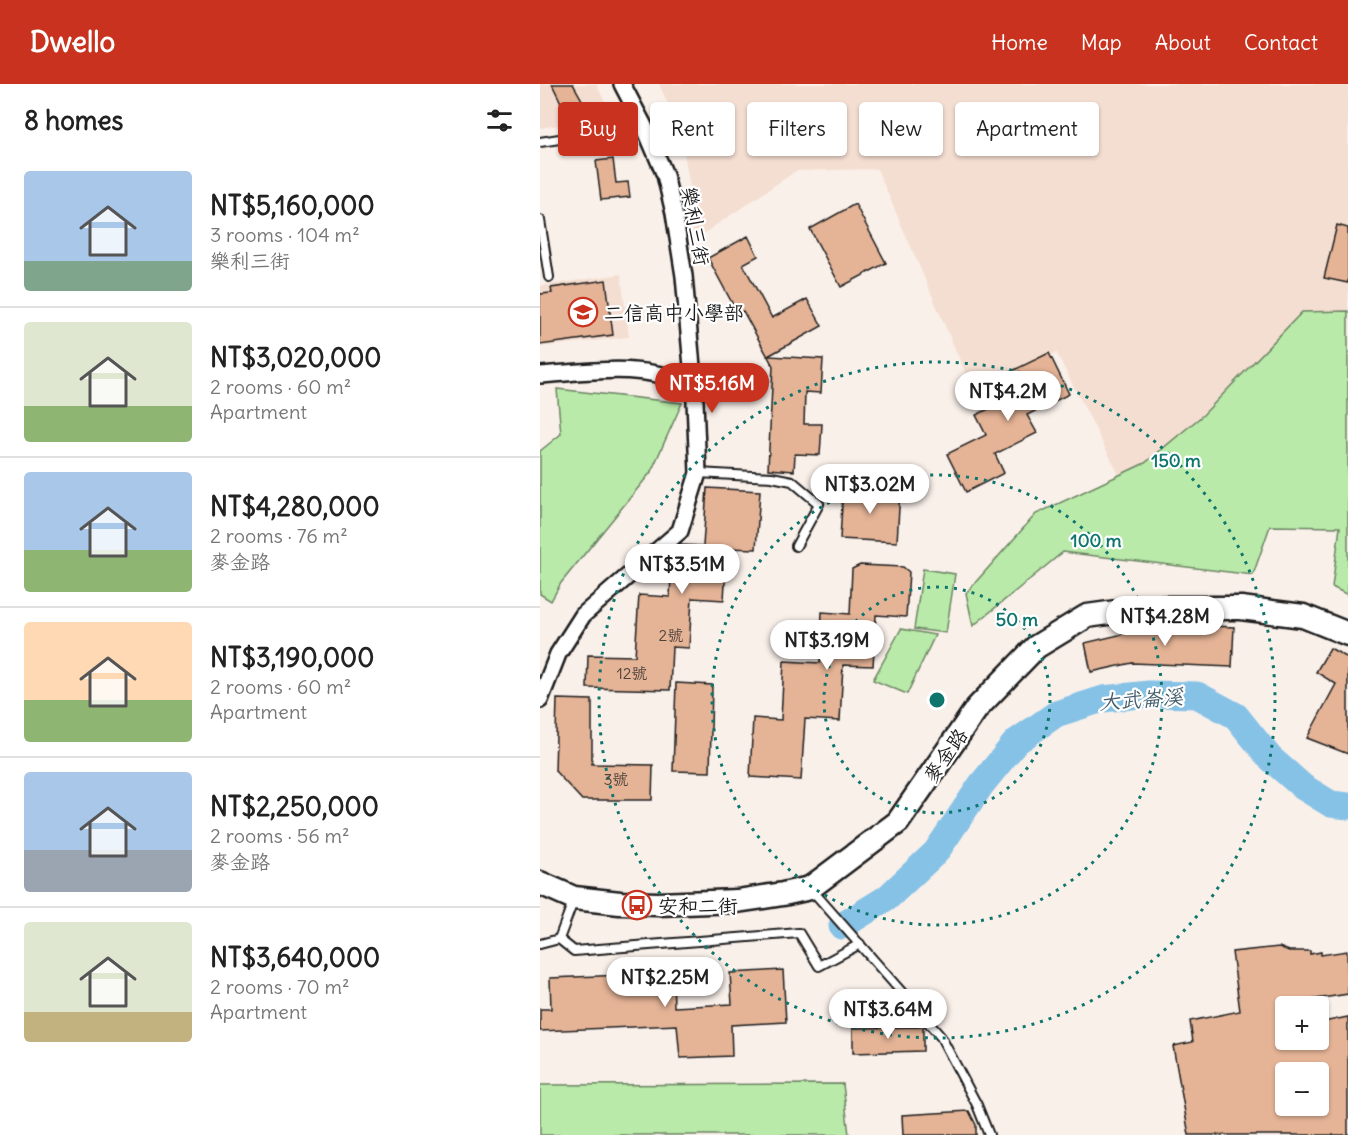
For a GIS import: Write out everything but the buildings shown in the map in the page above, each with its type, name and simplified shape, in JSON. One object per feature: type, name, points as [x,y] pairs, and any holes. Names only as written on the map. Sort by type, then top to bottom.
[{"type":"street","name":"樂利三街","points":[[540,700],[558,654],[583,615],[680,531],[698,473],[694,385],[684,276],[674,213],[665,175],[644,126],[622,84]]},
{"type":"street","points":[[540,375],[628,369],[670,376],[694,385]]},
{"type":"street","name":"麥金路","points":[[540,883],[574,898],[620,903],[737,901],[783,894],[815,894],[898,822],[977,708],[1036,647],[1087,616],[1145,608],[1240,608],[1303,616],[1348,634]]},
{"type":"lane","points":[[540,142],[644,126]]},
{"type":"lane","points":[[540,220],[549,277]]},
{"type":"lane","points":[[698,473],[772,477],[792,481],[819,504],[796,546]]},
{"type":"lane","points":[[815,894],[941,1036],[977,1104],[989,1135]]},
{"type":"lane","points":[[559,939],[574,898]]},
{"type":"lane","points":[[559,939],[574,951],[799,933],[819,966],[860,944]]},
{"type":"lane","points":[[540,944],[559,939]]},
{"type":"shaded area","points":[[540,84],[596,84],[605,102],[558,102],[558,125],[540,128]]},
{"type":"shaded area","points":[[659,84],[1348,84],[1348,311],[1302,312],[1203,415],[1145,463],[1119,475],[1056,352],[982,411],[877,169],[796,171],[694,240],[690,187],[684,156],[735,156],[735,102],[667,102]]},
{"type":"shaded area","name":"二信高中小學部","points":[[621,274],[629,337],[540,347],[540,286]]},
{"type":"green space","points":[[1348,311],[1348,595],[1332,587],[1340,527],[1270,526],[1253,575],[1063,552],[973,626],[966,593],[1036,514],[1145,463],[1203,415],[1302,312]]},
{"type":"green space","points":[[557,389],[682,403],[651,472],[561,583],[551,601],[540,594],[540,451],[561,434]]},
{"type":"green space","points":[[923,569],[955,574],[946,633],[914,629]]},
{"type":"green space","points":[[901,629],[935,635],[907,694],[873,680]]},
{"type":"green space","points":[[843,1084],[849,1135],[540,1135],[540,1085]]},
{"type":"waterway","name":"大武崙溪","points":[[842,926],[887,898],[936,852],[981,785],[1016,742],[1056,714],[1103,699],[1149,694],[1197,695],[1236,716],[1269,757],[1303,787],[1331,804],[1348,806]]},
{"type":"place","name":"二信高中小學部","points":[[583,312]]},
{"type":"place","name":"安和二街","points":[[637,905]]}]
